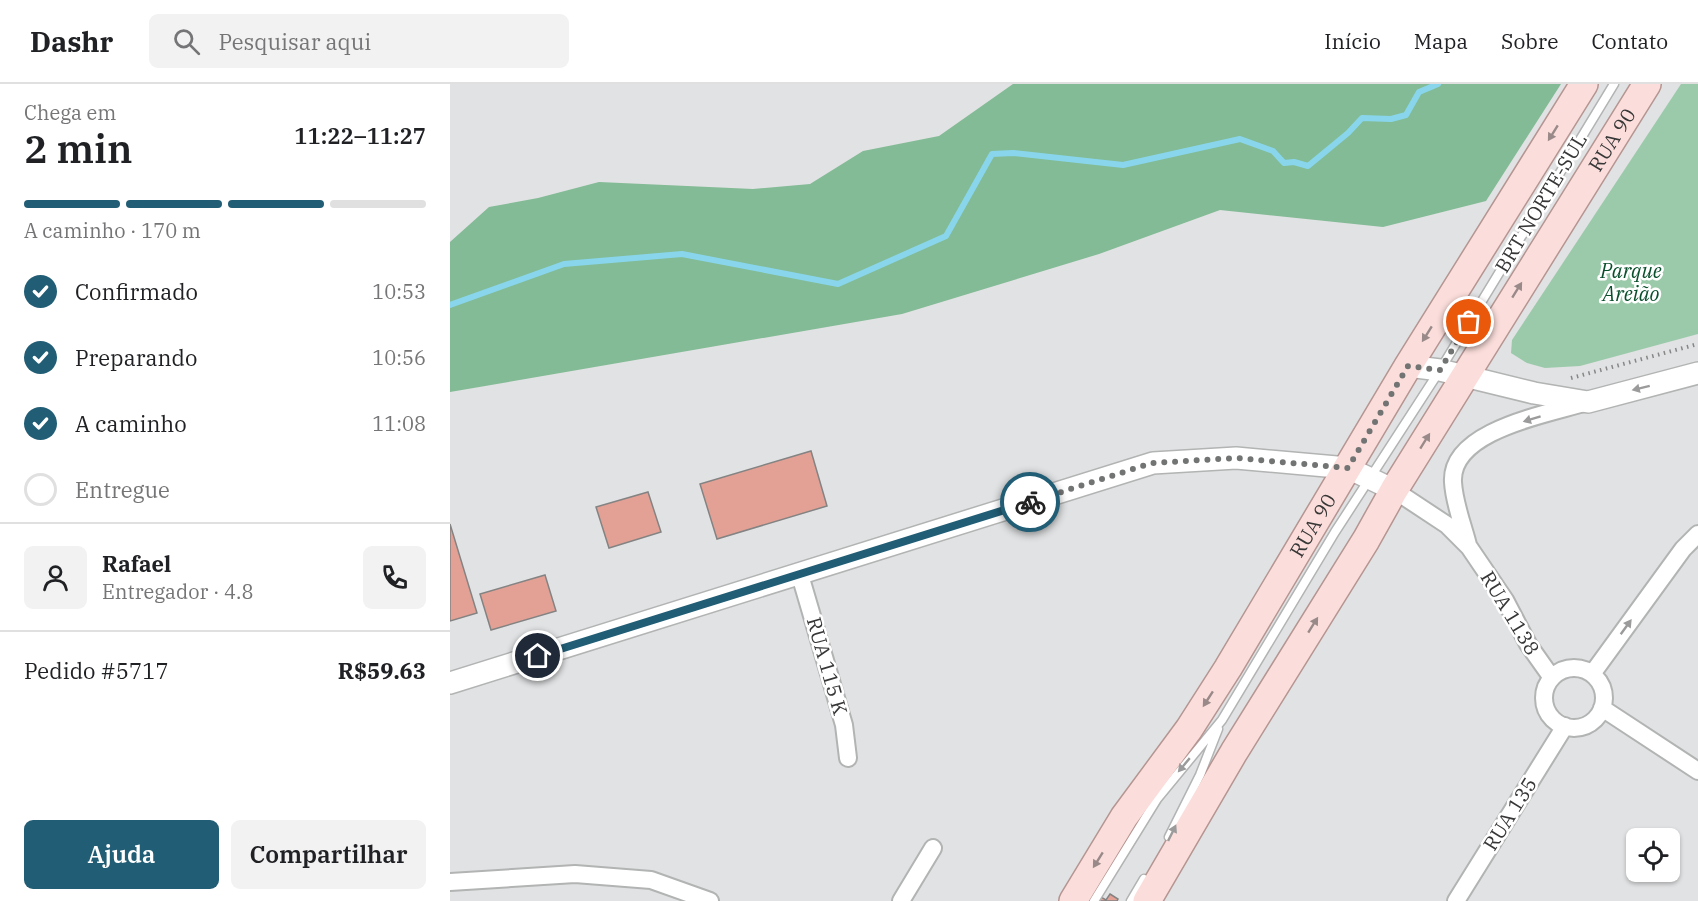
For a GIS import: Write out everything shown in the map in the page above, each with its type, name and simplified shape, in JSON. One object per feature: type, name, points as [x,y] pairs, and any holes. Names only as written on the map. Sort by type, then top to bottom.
[{"type":"main road","name":"RUA 90","points":[[1147,888],[1366,540],[1371,479],[1408,366],[1584,84]]},
{"type":"main road","name":"RUA 90","points":[[1073,901],[1124,817],[1189,729],[1228,668],[1452,373],[1647,84]]},
{"type":"street","points":[[1408,366],[1588,402],[1698,373]]},
{"type":"street","name":"RUA 1138","points":[[1469,547],[1452,481],[1457,461],[1469,446],[1485,435],[1588,402]]},
{"type":"street","points":[[450,683],[1152,463],[1236,458],[1371,479]]},
{"type":"street","name":"RUA 1138","points":[[1371,479],[1447,525],[1469,547],[1505,600],[1539,661],[1552,678]]},
{"type":"street","points":[[1592,674],[1683,549],[1698,534]]},
{"type":"street","name":"RUA 115 K","points":[[800,575],[844,725],[848,758]]},
{"type":"street","points":[[1572,668],[1592,674],[1598,681],[1604,698],[1602,708],[1596,717],[1588,724],[1578,727],[1565,726],[1553,719],[1545,708],[1544,697],[1546,687],[1552,678],[1561,671],[1572,668]]},
{"type":"street","points":[[1602,708],[1698,771]]},
{"type":"street","name":"RUA 135","points":[[1456,901],[1565,726]]},
{"type":"street","points":[[901,901],[933,848]]},
{"type":"street","points":[[450,882],[575,874],[651,880],[710,901]]},
{"type":"lane","name":"BRT NORTE-SUL","points":[[1452,373],[1614,84]]},
{"type":"lane","points":[[1095,901],[1157,799],[1222,720],[1335,532],[1371,479]]},
{"type":"lane","points":[[1163,850],[1200,775],[1222,720]]},
{"type":"lane","points":[[1131,901],[1147,888]]},
{"type":"path","points":[[1568,379],[1698,344]]},
{"type":"green space","points":[[1013,84],[1561,84],[1486,201],[1383,227],[1220,210],[1099,254],[902,314],[450,392],[450,242],[489,207],[538,198],[599,182],[753,189],[810,184],[863,151],[939,136]]},
{"type":"green space","name":"Parque Areião","points":[[1681,84],[1698,84],[1698,334],[1580,366],[1545,368],[1527,363],[1511,353],[1512,340]]},
{"type":"building","points":[[811,451],[827,506],[717,539],[700,484]]},
{"type":"building","points":[[648,492],[661,532],[609,548],[596,507]]},
{"type":"building","points":[[450,524],[477,613],[450,621]]},
{"type":"building","points":[[545,575],[556,611],[491,630],[480,594]]},
{"type":"building","points":[[1110,894],[1118,899],[1117,901],[1096,901],[1099,896],[1106,900]]},
{"type":"waterway","points":[[450,305],[564,264],[682,254],[838,284],[946,236],[992,154],[1013,153],[1123,165],[1240,139],[1273,151],[1284,163],[1294,162],[1308,166],[1348,133],[1362,118],[1391,119],[1406,115],[1419,92],[1438,84]]},
{"type":"way so far","points":[[1030,502],[1152,463],[1236,458],[1348,468],[1408,366],[1440,370],[1469,322]]},
{"type":"route","points":[[538,656],[1030,502]]}]
